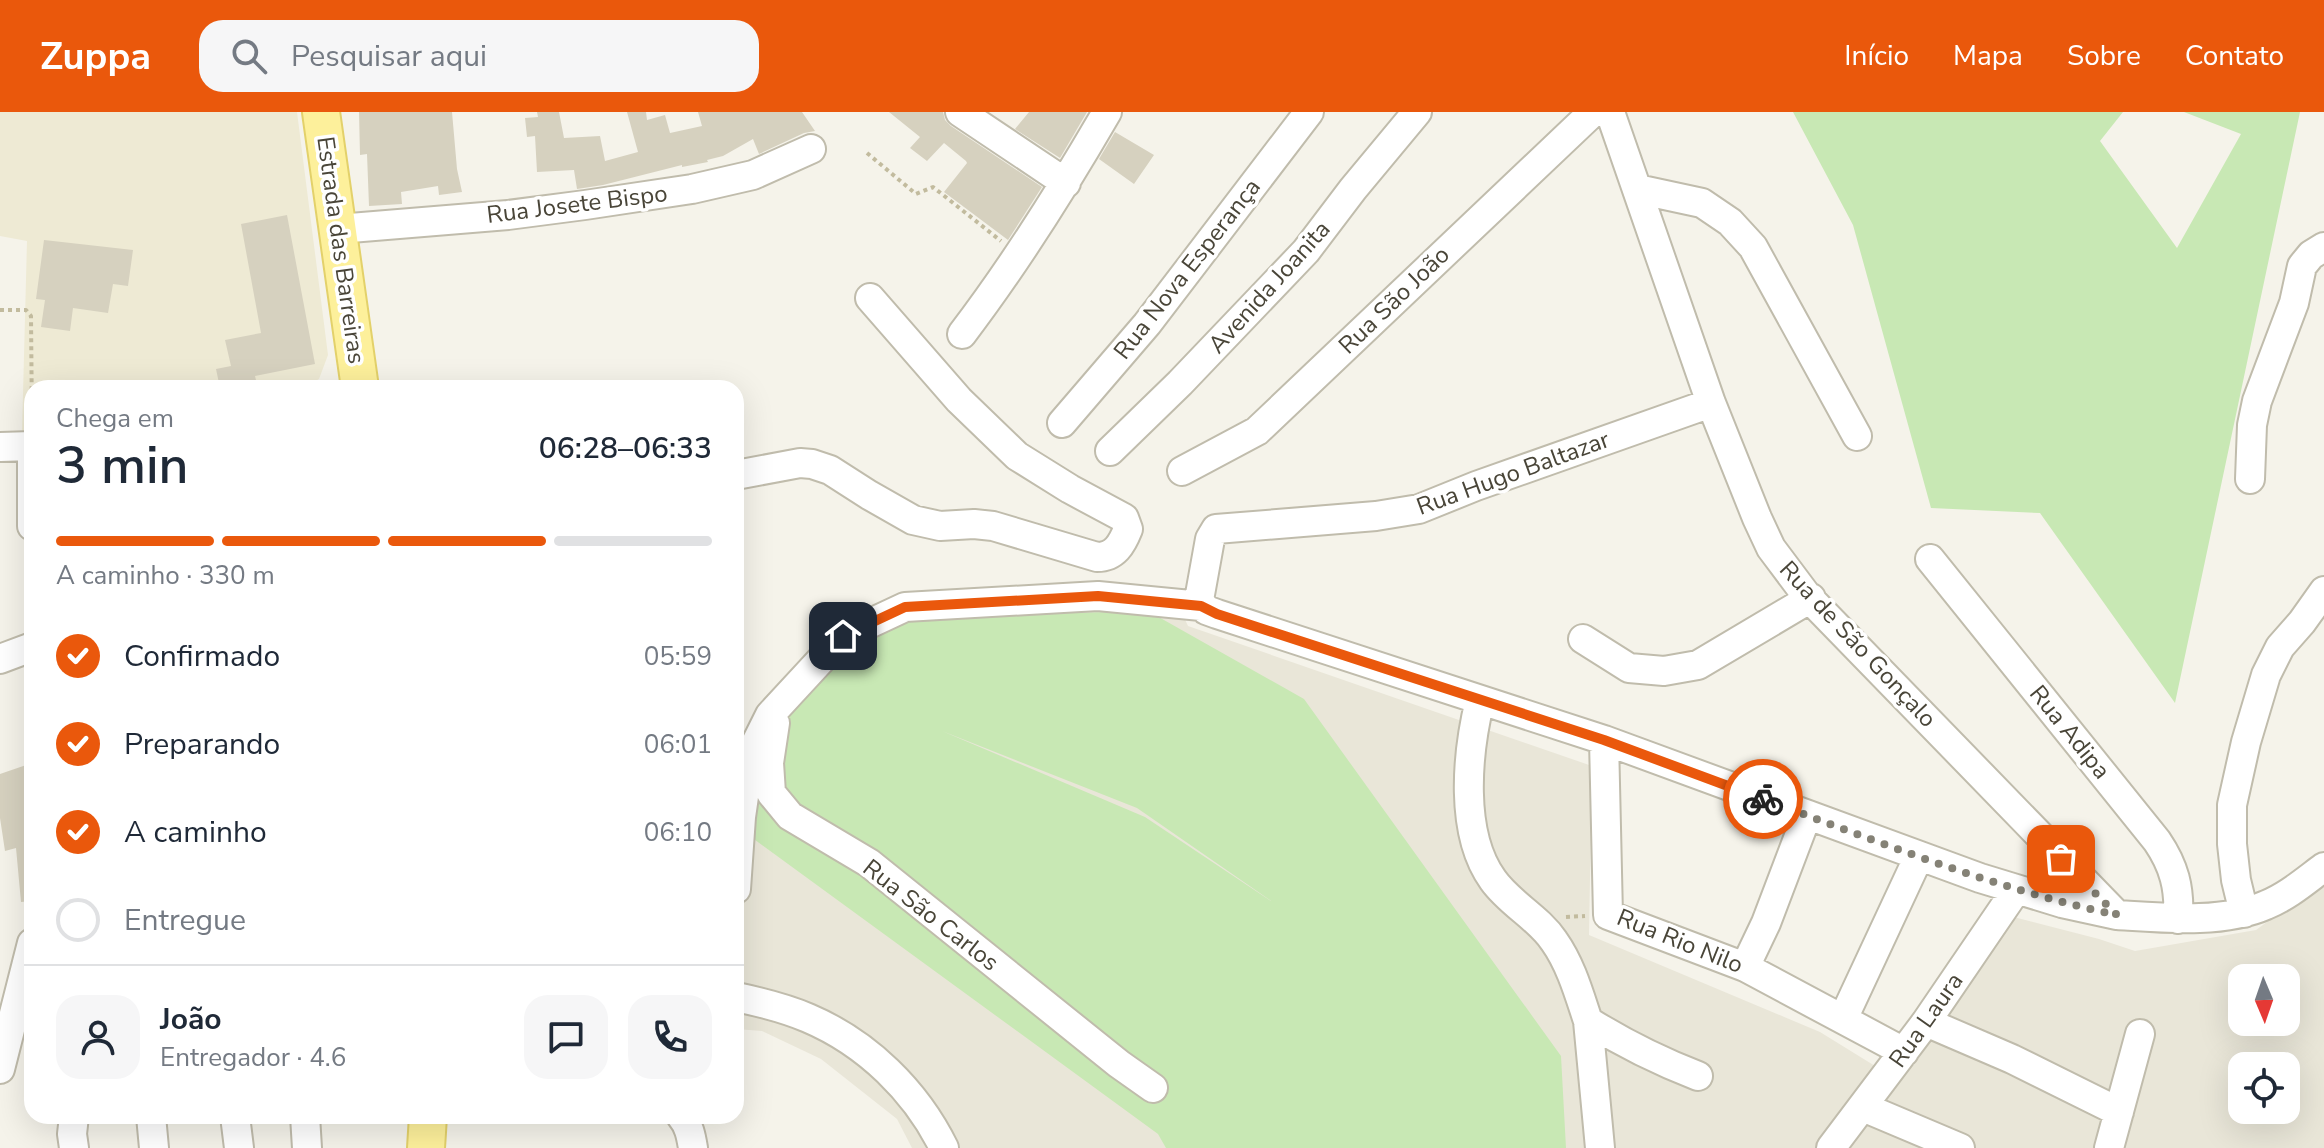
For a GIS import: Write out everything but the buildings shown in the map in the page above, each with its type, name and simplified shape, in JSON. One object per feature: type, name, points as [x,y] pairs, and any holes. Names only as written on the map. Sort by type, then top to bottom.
[{"type":"main road","name":"Estrada das Barreiras","points":[[321,112],[359,380]]},
{"type":"main road","points":[[426,1148],[428,1124]]},
{"type":"street","points":[[960,112],[1066,183]]},
{"type":"street","points":[[962,334],[1066,183],[1107,112]]},
{"type":"street","name":"Rua Nova Esperança","points":[[1062,423],[1147,324],[1309,112]]},
{"type":"street","name":"Avenida Joanita","points":[[1110,451],[1306,251],[1417,112]]},
{"type":"street","name":"Rua São João","points":[[1182,471],[1257,431],[1593,112]]},
{"type":"street","name":"Rua de São Gonçalo","points":[[1610,112],[1711,403],[1771,548],[1807,596],[2117,915]]},
{"type":"street","name":"Rua Josete Bispo","points":[[338,229],[508,215],[692,189],[753,175],[811,149]]},
{"type":"street","points":[[1637,189],[1702,203],[1730,222],[1753,247],[1857,436]]},
{"type":"street","points":[[2250,479],[2252,425],[2257,401],[2294,303],[2302,266],[2311,255],[2324,247]]},
{"type":"street","points":[[744,474],[800,463],[812,464],[830,470],[913,520],[940,526],[993,526],[1097,557],[1106,557],[1120,546],[1128,529],[1124,518],[1017,456],[959,400],[870,298]]},
{"type":"street","name":"Rua Hugo Baltazar","points":[[1209,610],[1199,594],[1210,539],[1216,529],[1376,516],[1419,509],[1711,403]]},
{"type":"street","points":[[0,447],[24,447]]},
{"type":"street","name":"Rua Adipa","points":[[1930,559],[2157,841],[2176,877],[2178,919]]},
{"type":"street","points":[[2244,913],[2234,856],[2232,805],[2246,742],[2266,675],[2280,647],[2324,591]]},
{"type":"street","points":[[744,796],[750,755],[770,715],[843,636],[905,607],[1098,596],[1209,610],[1604,740],[1919,856],[2062,903],[2117,915],[2178,919],[2244,913],[2285,896],[2324,867]]},
{"type":"street","points":[[1583,639],[1629,668],[1664,671],[1698,665],[1811,598]]},
{"type":"street","points":[[0,659],[24,650]]},
{"type":"street","points":[[1480,700],[1469,762],[1469,791],[1476,840],[1491,877],[1506,896],[1554,940],[1566,962],[1588,1021],[1600,1148]]},
{"type":"street","name":"Rua São Carlos","points":[[770,715],[775,723],[769,763],[771,793],[790,816],[869,863],[1153,1088]]},
{"type":"street","name":"Rua Rio Nilo","points":[[1604,740],[1608,915],[1745,967],[1904,1052]]},
{"type":"street","points":[[1745,967],[1789,866],[1807,815]]},
{"type":"street","points":[[1843,1019],[1919,856]]},
{"type":"street","name":"Rua Laura","points":[[1831,1148],[1926,1022],[2016,890]]},
{"type":"street","points":[[0,1069],[24,974]]},
{"type":"street","points":[[744,999],[808,1018],[866,1053],[914,1099],[944,1148]]},
{"type":"street","points":[[1588,1021],[1645,1054],[1698,1076]]},
{"type":"street","points":[[1926,1022],[2012,1059],[2119,1112]]},
{"type":"street","points":[[2109,1148],[2140,1034]]},
{"type":"street","points":[[1863,1107],[1960,1148]]},
{"type":"street","points":[[73,1124],[74,1148]]},
{"type":"street","points":[[152,1124],[154,1148]]},
{"type":"street","points":[[236,1124],[239,1148]]},
{"type":"street","points":[[306,1124],[307,1148]]},
{"type":"street","points":[[687,1124],[693,1148]]},
{"type":"path","points":[[867,153],[916,194],[933,187],[1018,256]]},
{"type":"path","points":[[0,310],[26,310],[31,316],[32,380]]},
{"type":"path","points":[[1534,919],[1608,915]]},
{"type":"shaded area","points":[[0,112],[297,112],[328,355],[319,379],[24,380],[22,432],[27,241],[0,236]]},
{"type":"shaded area","points":[[931,602],[1181,611],[1188,626],[1592,766],[1589,935],[1820,1032],[1888,1074],[1998,913],[2135,951],[2256,930],[2324,880],[2324,1148],[912,1148],[897,1119],[821,1059],[762,1031],[744,1030],[744,760],[839,628]]},
{"type":"green space","points":[[1793,112],[2123,112],[2100,141],[2177,248],[2241,134],[2184,112],[2300,112],[2175,703],[2040,513],[1931,508],[1853,225]]},
{"type":"green space","points":[[1148,611],[1304,699],[1561,1056],[1566,1148],[1166,1148],[1158,1134],[744,832],[744,803],[775,714],[900,617]],"holes":[[[942,731],[1137,808],[1277,905],[1145,817]]]},
{"type":"way so far","points":[[1763,799],[2016,890],[2117,915],[2061,859]]},
{"type":"route","points":[[843,636],[905,607],[1098,596],[1201,606],[1217,614],[1604,740],[1763,799]]}]
